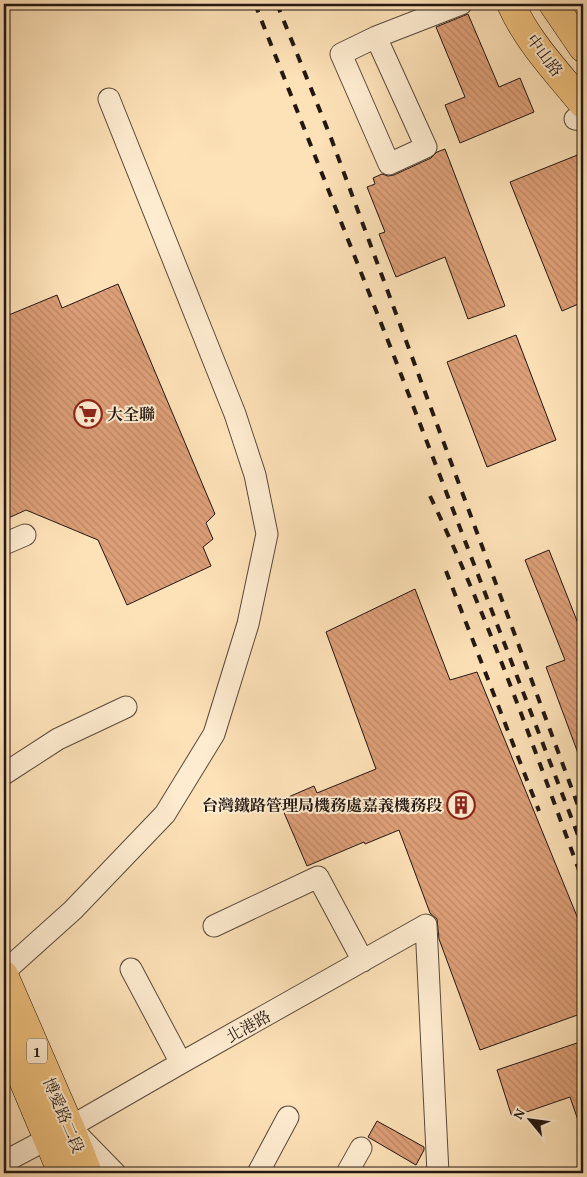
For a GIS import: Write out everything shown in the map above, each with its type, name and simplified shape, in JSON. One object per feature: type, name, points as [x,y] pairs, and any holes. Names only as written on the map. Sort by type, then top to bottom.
[{"type":"main road","name":"中山路","points":[[511,4],[580,114]]},
{"type":"main road","points":[[552,4],[583,48]]},
{"type":"main road","name":"博愛路二段","points":[[4,974],[59,1133],[62,1173]]},
{"type":"main road","name":"博愛路二段","points":[[4,1035],[59,1133],[88,1173]]},
{"type":"street","points":[[376,37],[426,147],[389,164],[341,54],[376,37],[461,4]]},
{"type":"street","points":[[4,974],[74,910],[165,814],[214,734],[248,624],[267,534],[255,475],[235,414],[109,99]]},
{"type":"street","points":[[4,544],[25,535]]},
{"type":"street","points":[[4,774],[58,739],[126,706]]},
{"type":"street","points":[[214,926],[318,877],[363,961]]},
{"type":"street","name":"北港路","points":[[4,1162],[59,1133],[426,925],[438,1173]]},
{"type":"street","points":[[131,969],[181,1063]]},
{"type":"street","points":[[258,1173],[288,1116]]},
{"type":"street","points":[[59,1133],[115,1173]]},
{"type":"street","points":[[347,1173],[361,1148]]},
{"type":"building","points":[[468,14],[499,87],[520,78],[534,112],[460,143],[445,105],[465,97],[436,27]]},
{"type":"building","points":[[445,149],[505,306],[468,319],[445,257],[396,277],[379,234],[385,232],[367,187],[375,184],[373,178],[382,174],[394,175],[431,158],[437,152]]},
{"type":"building","points":[[580,154],[583,162],[583,302],[562,311],[510,182]]},
{"type":"building","name":"大全聯","points":[[118,284],[215,514],[206,523],[213,539],[203,547],[211,566],[127,605],[98,540],[26,510],[4,520],[4,317],[57,295],[62,308]]},
{"type":"building","points":[[516,335],[556,440],[487,467],[447,362]]},
{"type":"building","points":[[549,550],[583,636],[582,764],[546,667],[565,660],[525,560]]},
{"type":"building","name":"台灣鐵路管理局機務處嘉義機務段","points":[[415,589],[450,680],[477,672],[583,931],[583,1013],[480,1050],[439,939],[437,919],[430,913],[399,830],[365,844],[364,842],[307,866],[279,801],[314,786],[317,793],[376,769],[326,632]]},
{"type":"building","points":[[583,1041],[583,1129],[581,1129],[570,1097],[512,1117],[497,1070]]},
{"type":"building","points":[[377,1121],[424,1147],[416,1165],[368,1137]]},
{"type":"railway","points":[[255,4],[392,351],[583,848]]},
{"type":"railway","points":[[277,4],[331,138],[583,819]]},
{"type":"railway","points":[[430,496],[492,639],[583,881]]},
{"type":"railway","points":[[446,571],[539,811]]},
{"type":"place","name":"大全聯","points":[[88,414]]},
{"type":"place","name":"台灣鐵路管理局機務處嘉義機務段","points":[[461,805]]}]
